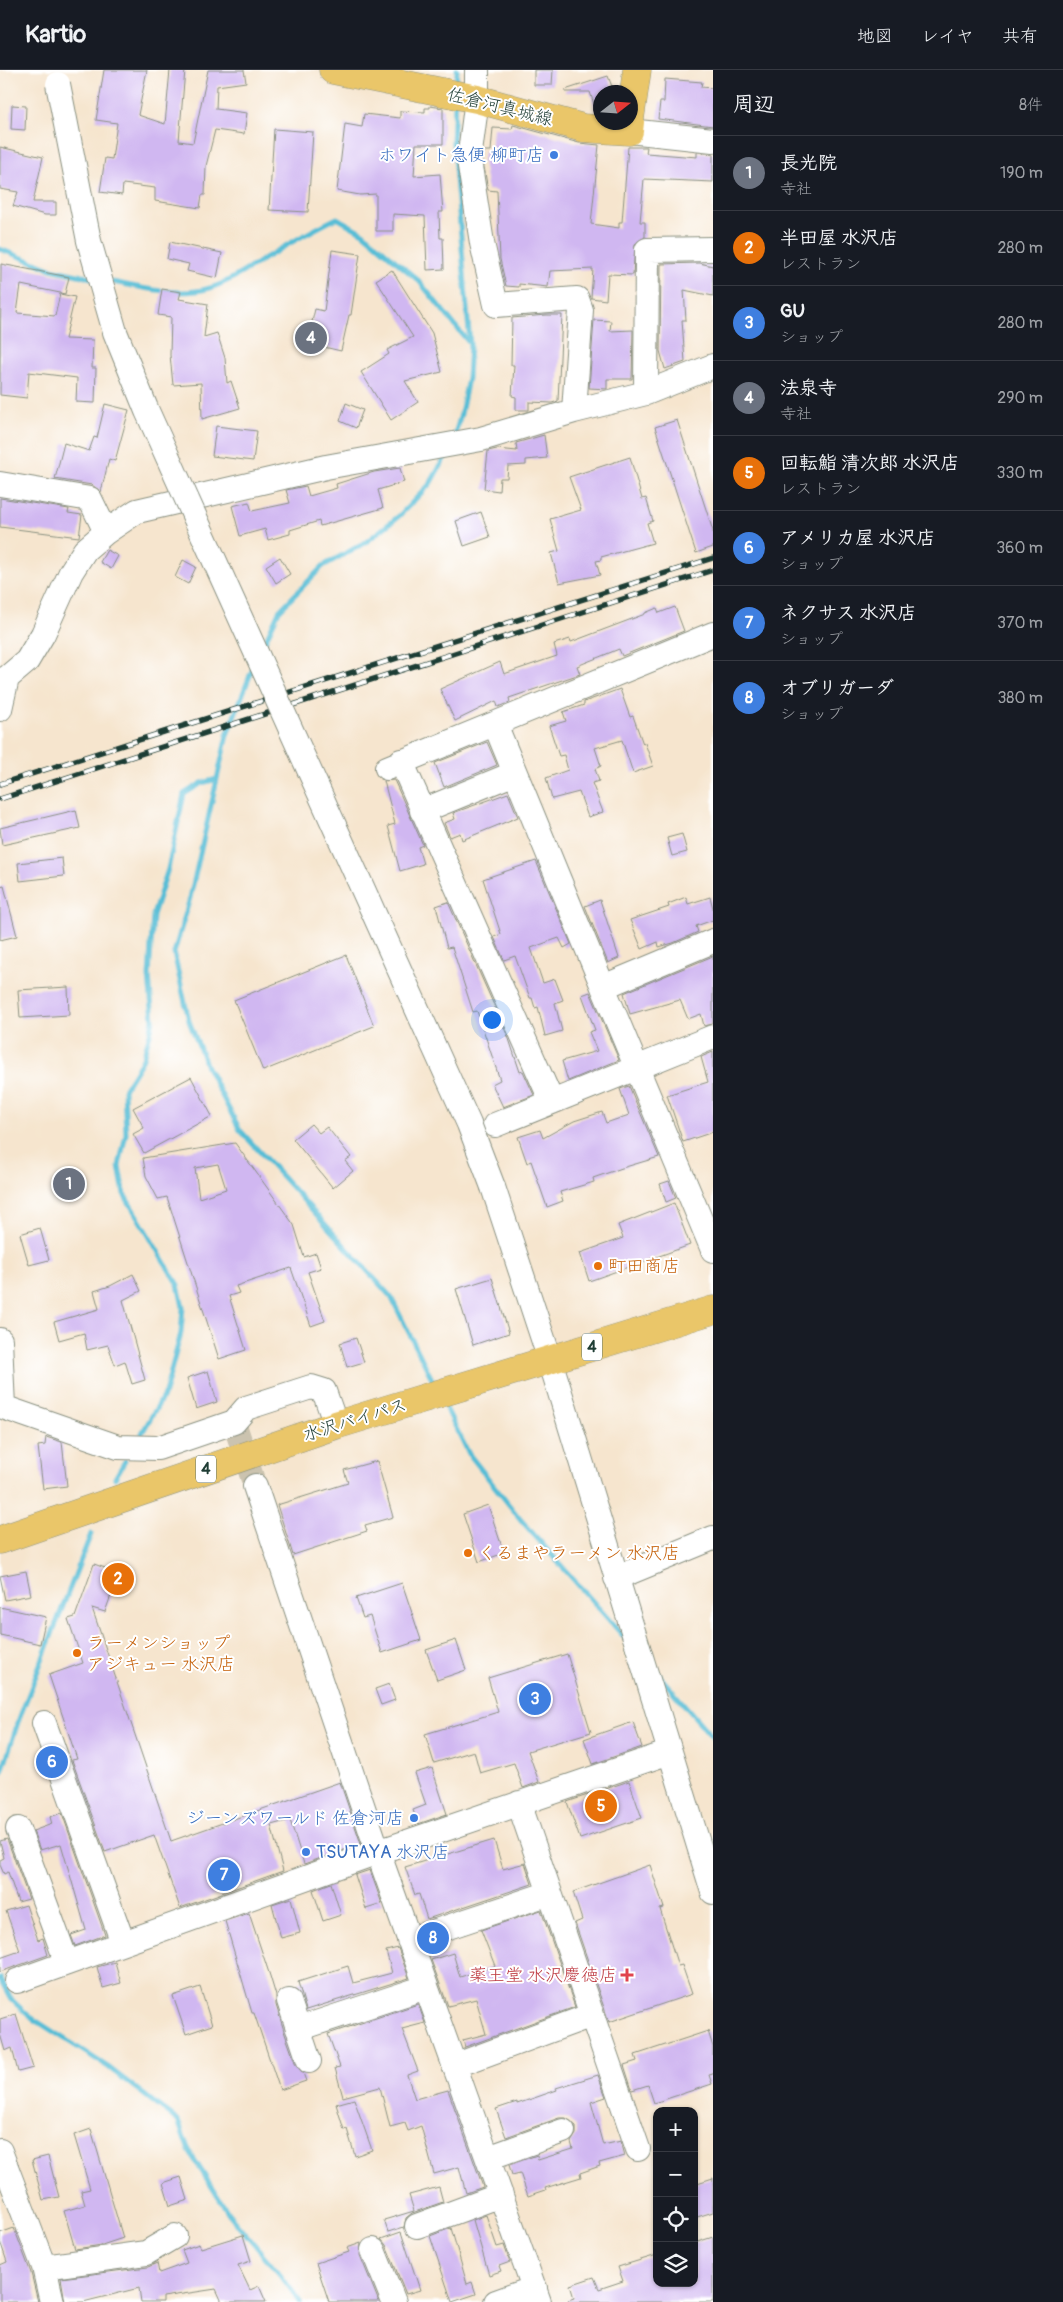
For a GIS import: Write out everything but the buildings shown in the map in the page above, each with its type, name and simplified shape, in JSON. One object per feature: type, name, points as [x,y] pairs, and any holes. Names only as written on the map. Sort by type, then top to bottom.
[{"type":"main road","name":"佐倉河真城線","points":[[334,70],[477,99],[583,128],[593,127]]},
{"type":"main road","points":[[635,85],[637,70]]},
{"type":"main road","name":"水沢バイパス","points":[[0,1540],[336,1425],[713,1310]]},
{"type":"street","points":[[477,70],[477,99],[469,160],[482,243],[496,306],[577,299],[581,310],[574,411]]},
{"type":"street","points":[[58,77],[88,241],[115,332],[151,420],[468,1124],[493,1187],[550,1360],[713,1892]]},
{"type":"street","points":[[638,126],[713,140]]},
{"type":"street","points":[[646,393],[647,250],[713,249]]},
{"type":"street","points":[[0,710],[4,679],[26,661],[43,634],[71,572],[85,550],[106,532],[137,511],[326,468],[474,440],[574,411],[646,393],[713,366]]},
{"type":"street","points":[[0,484],[90,499],[106,532]]},
{"type":"street","points":[[552,1102],[422,811],[394,765],[713,634]]},
{"type":"street","points":[[495,724],[713,1250]]},
{"type":"street","points":[[422,811],[515,773]]},
{"type":"street","points":[[603,987],[713,941]]},
{"type":"street","points":[[495,1125],[713,1037]]},
{"type":"street","points":[[0,1340],[1,1406],[118,1447],[158,1448],[234,1422],[246,1408],[311,1387],[324,1391],[336,1425]]},
{"type":"street","points":[[255,1486],[378,1852],[537,2295],[496,2302]]},
{"type":"street","points":[[616,1578],[713,1538]]},
{"type":"street","points":[[44,1723],[123,1943]]},
{"type":"street","points":[[17,1981],[519,1802],[670,1752]]},
{"type":"street","points":[[519,1802],[638,2150]]},
{"type":"street","points":[[18,1830],[67,1963]]},
{"type":"street","points":[[410,1940],[550,1893]]},
{"type":"street","points":[[298,2029],[426,1987]]},
{"type":"street","points":[[289,2001],[309,2061]]},
{"type":"street","points":[[454,2066],[592,2015]]},
{"type":"street","points":[[488,2158],[563,2131]]},
{"type":"street","points":[[0,2151],[44,2267],[52,2302]]},
{"type":"street","points":[[417,2226],[501,2195]]},
{"type":"street","points":[[44,2267],[146,2253],[175,2236]]},
{"type":"street","points":[[373,2250],[394,2302]]},
{"type":"waterway","points":[[456,87],[457,70]]},
{"type":"waterway","points":[[454,437],[461,414],[468,378],[470,344],[453,142],[455,103]]},
{"type":"waterway","points":[[108,281],[172,292],[198,291],[210,288],[232,278],[337,218],[363,233],[419,281],[470,344]]},
{"type":"waterway","points":[[0,249],[51,269],[92,278]]},
{"type":"waterway","points":[[262,648],[279,611],[323,566],[366,542],[399,516],[430,484],[448,452]]},
{"type":"waterway","points":[[254,665],[227,735],[190,898],[174,953],[189,1021],[207,1067],[240,1130],[391,1297],[435,1385]]},
{"type":"waterway","points":[[142,1433],[165,1393],[181,1333],[183,1307],[178,1285],[124,1194],[119,1166],[126,1134],[124,1090],[142,1061],[153,1020],[149,976],[153,915],[168,869],[184,794],[202,783],[217,779]]},
{"type":"waterway","points":[[442,1400],[469,1454],[521,1520],[625,1638]]},
{"type":"waterway","points":[[115,1478],[125,1461]]},
{"type":"waterway","points":[[0,1778],[19,1719],[91,1534]]},
{"type":"waterway","points":[[656,1672],[713,1738]]},
{"type":"waterway","points":[[0,1978],[12,2000],[29,2016],[108,2067],[178,2121],[189,2151],[229,2214],[282,2277],[300,2302]]},
{"type":"tunnel","points":[[234,1422],[255,1486]]},
{"type":"railway","points":[[0,784],[713,558]]},
{"type":"railway","points":[[0,799],[713,570]]},
{"type":"place","name":"ホワイト急便 柳町店","points":[[554,155]]},
{"type":"place","name":"法泉寺","points":[[311,338]]},
{"type":"place","name":"長光院","points":[[69,1184]]},
{"type":"place","name":"町田商店","points":[[598,1266]]},
{"type":"place","name":"くるまやラーメン 水沢店","points":[[468,1553]]},
{"type":"place","name":"半田屋 水沢店","points":[[118,1579]]},
{"type":"place","name":"ラーメンショップ アジキュー 水沢店","points":[[77,1653]]},
{"type":"place","name":"GU","points":[[535,1699]]},
{"type":"place","name":"アメリカ屋 水沢店","points":[[52,1762]]},
{"type":"place","name":"回転鮨 清次郎 水沢店","points":[[601,1806]]},
{"type":"place","name":"ジーンズワールド 佐倉河店","points":[[414,1818]]},
{"type":"place","name":"TSUTAYA 水沢店","points":[[306,1852]]},
{"type":"place","name":"ネクサス 水沢店","points":[[224,1875]]},
{"type":"place","name":"オブリガーダ","points":[[433,1938]]},
{"type":"place","name":"薬王堂 水沢慶徳店","points":[[627,1975]]}]
